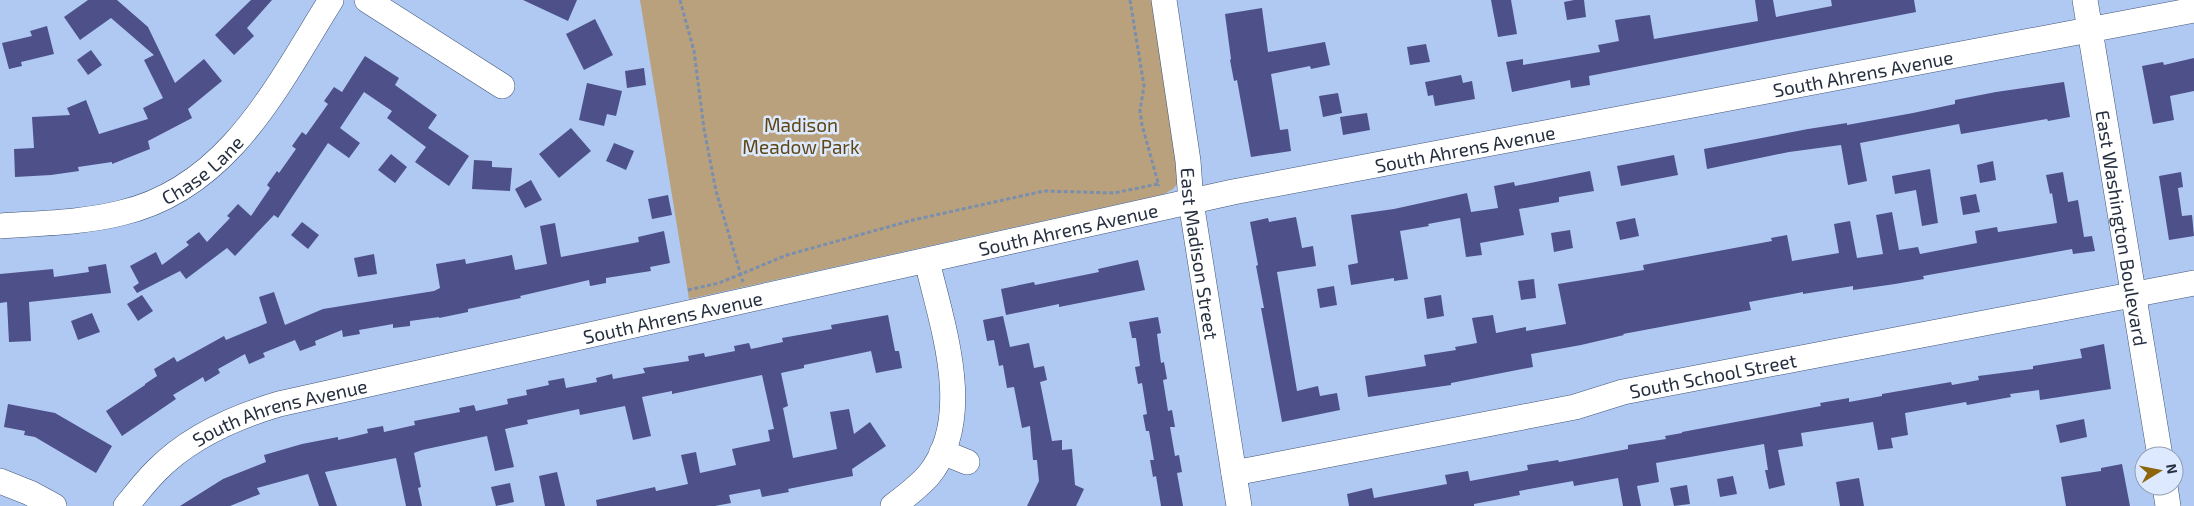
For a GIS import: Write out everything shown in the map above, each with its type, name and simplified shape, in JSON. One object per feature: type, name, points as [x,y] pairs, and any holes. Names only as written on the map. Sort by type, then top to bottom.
[{"type":"street","name":"Chase Lane","points":[[0,226],[79,221],[122,213],[170,195],[205,172],[239,140],[262,112],[330,0]]},
{"type":"street","points":[[367,0],[502,86]]},
{"type":"street","name":"East Madison Street","points":[[1164,0],[1188,161],[1191,202],[1239,506]]},
{"type":"street","name":"East Washington Boulevard","points":[[2085,0],[2158,446]]},
{"type":"street","name":"South Ahrens Avenue","points":[[126,506],[157,470],[185,447],[219,427],[250,413],[279,404],[1243,190],[2194,10]]},
{"type":"street","points":[[898,502],[929,475],[942,452],[952,417],[954,383],[927,261]]},
{"type":"street","name":"South School Street","points":[[1234,473],[1566,409],[1623,392],[2194,283]]},
{"type":"street","points":[[942,452],[967,462]]},
{"type":"street","points":[[0,481],[30,493],[54,506]]},
{"type":"path","points":[[680,0],[694,51],[704,129],[716,191],[748,300]]},
{"type":"path","points":[[1130,0],[1144,86],[1140,111],[1142,125],[1164,208]]},
{"type":"path","points":[[688,290],[719,283],[777,258],[811,247],[913,220],[1044,191],[1114,192],[1158,184]]},
{"type":"green space","name":"Madison Meadow Park","points":[[640,0],[1152,0],[1178,170],[1178,183],[1173,189],[1164,194],[689,299]]},
{"type":"building","points":[[88,0],[117,0],[148,27],[175,83],[204,59],[222,81],[188,109],[192,118],[148,141],[150,149],[112,164],[112,162],[78,167],[79,171],[15,177],[14,149],[34,148],[32,117],[70,115],[67,108],[86,100],[99,134],[148,119],[143,108],[163,98],[144,60],[154,55],[111,18],[80,40],[64,17]]},
{"type":"building","points":[[251,0],[272,0],[247,28],[254,36],[234,55],[215,35]]},
{"type":"building","points":[[523,0],[577,0],[568,21]]},
{"type":"building","points":[[1491,0],[1511,0],[1517,34],[1498,37]]},
{"type":"building","points":[[1584,0],[1586,17],[1567,20],[1564,2]]},
{"type":"building","points":[[1755,0],[1773,0],[1776,17],[1832,6],[1831,0],[1914,0],[1916,12],[1589,76],[1590,85],[1571,88],[1570,80],[1512,92],[1506,62],[1523,59],[1523,65],[1600,52],[1598,45],[1619,41],[1615,20],[1650,15],[1654,39],[1758,21]]},
{"type":"building","points":[[1262,8],[1268,52],[1325,42],[1330,65],[1311,69],[1310,66],[1271,74],[1280,130],[1288,129],[1291,151],[1251,157],[1237,80],[1234,81],[1230,60],[1225,14]]},
{"type":"building","points":[[595,19],[613,55],[584,70],[566,34]]},
{"type":"building","points":[[47,26],[54,54],[21,62],[22,66],[9,69],[2,43],[32,36],[30,31]]},
{"type":"building","points":[[1426,44],[1430,62],[1410,65],[1407,47]]},
{"type":"building","points":[[91,50],[102,65],[88,75],[77,60]]},
{"type":"building","points":[[365,56],[399,78],[395,85],[437,115],[428,128],[469,156],[449,186],[415,162],[426,147],[387,118],[392,111],[364,92],[340,128],[360,143],[349,158],[328,143],[278,218],[274,215],[235,256],[227,248],[186,279],[180,271],[137,293],[133,287],[139,283],[130,266],[156,252],[162,265],[189,245],[186,242],[199,232],[207,242],[230,218],[227,216],[238,204],[251,216],[270,188],[267,185],[277,171],[279,173],[296,149],[292,146],[302,132],[306,135],[328,104],[324,101],[334,87],[342,92]]},
{"type":"building","points":[[2194,58],[2194,91],[2170,96],[2174,120],[2153,124],[2142,66],[2163,62],[2164,65]]},
{"type":"building","points":[[644,68],[646,85],[627,88],[625,71]]},
{"type":"building","points":[[1461,75],[1463,83],[1472,81],[1475,99],[1435,106],[1433,95],[1428,96],[1425,82]]},
{"type":"building","points":[[2064,82],[2070,117],[2048,121],[2047,119],[1961,134],[1959,124],[1860,143],[1867,181],[1848,185],[1841,145],[1789,152],[1707,169],[1704,149],[1808,129],[1847,123],[1847,125],[1913,113],[1955,104],[1955,100]]},
{"type":"building","points":[[587,83],[622,91],[616,116],[607,114],[604,126],[579,120]]},
{"type":"building","points":[[1338,93],[1342,113],[1323,117],[1319,96]]},
{"type":"building","points":[[1367,113],[1370,130],[1343,135],[1340,117]]},
{"type":"building","points":[[571,128],[591,151],[559,178],[539,154]]},
{"type":"building","points":[[614,143],[634,151],[626,170],[606,161]]},
{"type":"building","points":[[391,154],[407,167],[395,183],[378,170]]},
{"type":"building","points":[[1674,155],[1678,175],[1621,186],[1617,166]]},
{"type":"building","points":[[474,160],[492,161],[492,167],[512,168],[510,191],[472,189]]},
{"type":"building","points":[[1993,161],[1996,180],[1980,183],[1977,165]]},
{"type":"building","points":[[1930,169],[1938,223],[1922,226],[1916,190],[1895,194],[1892,176]]},
{"type":"building","points":[[1590,171],[1594,191],[1559,197],[1559,202],[1519,209],[1524,235],[1480,243],[1482,255],[1466,257],[1460,218],[1400,231],[1408,279],[1394,281],[1394,278],[1351,285],[1348,265],[1358,263],[1351,215],[1394,209],[1467,193],[1471,212],[1498,208],[1494,186],[1514,182],[1515,186]]},
{"type":"building","points":[[2063,172],[2068,202],[2078,200],[2084,237],[2092,236],[2095,251],[2073,254],[2072,249],[1923,276],[1924,279],[1895,284],[1853,290],[1853,286],[1803,294],[1803,292],[1749,302],[1751,310],[1623,334],[1581,345],[1531,354],[1533,367],[1451,383],[1451,385],[1368,397],[1365,376],[1426,366],[1424,355],[1456,350],[1455,347],[1477,343],[1472,318],[1493,315],[1496,333],[1526,327],[1526,331],[1566,324],[1558,284],[1644,270],[1643,265],[1772,241],[1771,238],[1787,235],[1792,261],[1839,253],[1834,224],[1850,221],[1857,258],[1883,254],[1876,215],[1892,212],[1899,250],[1918,247],[1920,254],[1977,243],[1975,231],[1997,227],[1998,232],[2057,223],[2052,193],[2050,194],[2046,175]]},
{"type":"building","points":[[2181,172],[2183,187],[2178,188],[2182,216],[2192,215],[2194,236],[2169,240],[2159,176]]},
{"type":"building","points":[[531,180],[542,200],[525,208],[515,189]]},
{"type":"building","points":[[1976,194],[1980,212],[1963,215],[1960,197]]},
{"type":"building","points":[[668,195],[672,215],[652,219],[648,199]]},
{"type":"building","points":[[1296,217],[1302,248],[1313,246],[1316,266],[1277,272],[1297,391],[1318,386],[1320,396],[1337,393],[1340,410],[1282,422],[1261,308],[1264,308],[1250,222],[1268,218],[1269,222]]},
{"type":"building","points":[[1635,218],[1639,236],[1620,240],[1616,222]]},
{"type":"building","points":[[302,222],[319,235],[308,249],[291,235]]},
{"type":"building","points":[[555,223],[561,257],[639,242],[638,237],[664,231],[670,263],[650,267],[651,271],[606,278],[606,283],[590,286],[589,280],[520,296],[521,298],[468,309],[468,312],[410,321],[410,326],[393,328],[393,324],[359,330],[360,334],[343,337],[342,330],[315,341],[316,345],[300,351],[295,340],[263,353],[265,357],[249,364],[245,354],[218,369],[220,373],[205,382],[203,377],[173,395],[176,399],[122,436],[106,411],[157,376],[154,369],[174,357],[177,362],[224,336],[226,340],[267,323],[259,297],[274,292],[285,325],[323,309],[434,291],[440,288],[436,264],[465,259],[466,264],[512,255],[515,270],[547,264],[540,226]]},
{"type":"building","points":[[1570,230],[1573,248],[1554,252],[1551,233]]},
{"type":"building","points":[[374,254],[377,274],[358,277],[354,258]]},
{"type":"building","points":[[1138,260],[1145,290],[1059,307],[1059,304],[1006,315],[1001,289],[1034,282],[1035,285],[1099,272],[1098,269]]},
{"type":"building","points":[[106,264],[111,293],[29,302],[31,341],[9,342],[7,302],[0,303],[0,274],[53,269],[54,277],[89,272],[88,267]]},
{"type":"building","points":[[1534,279],[1536,298],[1521,300],[1518,281]]},
{"type":"building","points":[[1334,286],[1337,305],[1320,308],[1317,289]]},
{"type":"building","points":[[142,295],[153,311],[138,321],[127,304]]},
{"type":"building","points":[[1441,295],[1444,316],[1427,319],[1424,298]]},
{"type":"building","points":[[92,313],[100,332],[78,340],[71,321]]},
{"type":"building","points":[[888,315],[895,351],[899,351],[902,368],[876,373],[871,351],[804,365],[804,368],[781,373],[788,406],[783,408],[793,458],[837,449],[830,412],[849,409],[854,434],[870,422],[886,446],[852,469],[853,476],[788,489],[789,492],[762,497],[760,489],[729,495],[731,503],[715,506],[597,506],[596,500],[655,487],[656,491],[688,484],[681,455],[696,452],[700,473],[736,465],[732,449],[770,441],[768,430],[774,429],[762,375],[672,394],[672,391],[642,397],[651,436],[633,440],[625,406],[580,415],[579,409],[527,420],[528,424],[505,429],[514,467],[495,471],[487,436],[414,453],[421,487],[418,488],[422,506],[406,506],[396,458],[325,472],[337,506],[319,506],[308,474],[257,488],[260,494],[230,506],[180,506],[223,479],[266,462],[264,455],[302,444],[338,437],[338,440],[352,437],[368,433],[367,429],[383,426],[384,432],[415,425],[414,421],[460,412],[459,408],[474,405],[476,411],[508,404],[507,399],[527,395],[526,390],[549,385],[548,381],[564,378],[566,388],[597,382],[596,378],[612,374],[613,379],[645,373],[643,368],[689,361],[688,356],[704,353],[705,357],[735,351],[734,346],[749,343],[751,349],[783,342],[782,338],[832,329],[831,325]]},
{"type":"building","points":[[1003,316],[1010,347],[1029,343],[1034,368],[1044,366],[1047,380],[1040,382],[1052,441],[1062,440],[1062,450],[1072,449],[1075,485],[1084,489],[1076,506],[1027,506],[1039,481],[1037,460],[1033,460],[1030,426],[1022,428],[1014,387],[1007,388],[1003,365],[999,366],[994,340],[987,341],[983,320]]},
{"type":"building","points":[[1158,317],[1161,333],[1157,334],[1161,363],[1164,362],[1167,379],[1163,380],[1168,411],[1172,410],[1175,427],[1170,427],[1175,456],[1179,455],[1182,472],[1177,473],[1183,506],[1161,506],[1156,476],[1153,477],[1150,460],[1154,460],[1149,431],[1146,431],[1143,415],[1147,414],[1142,383],[1138,384],[1135,367],[1140,366],[1136,338],[1132,338],[1129,322]]},
{"type":"building","points":[[2104,344],[2111,389],[2040,400],[2039,390],[2010,394],[2011,397],[1967,405],[1966,402],[1905,413],[1908,435],[1891,438],[1893,448],[1878,450],[1873,422],[1801,433],[1803,446],[1778,450],[1785,485],[1769,489],[1765,470],[1768,470],[1764,444],[1656,463],[1659,482],[1637,486],[1641,506],[1623,506],[1618,478],[1574,486],[1573,481],[1519,491],[1520,495],[1474,504],[1474,506],[1349,506],[1347,494],[1372,488],[1374,498],[1447,484],[1445,475],[1468,471],[1470,481],[1528,470],[1527,465],[1558,460],[1559,462],[1628,449],[1628,445],[1666,439],[1665,436],[1821,406],[1820,403],[1849,398],[1849,402],[1882,396],[1882,394],[1951,382],[1952,385],[1979,380],[1978,376],[2033,369],[2033,366],[2082,358],[2080,349]]},
{"type":"building","points":[[8,404],[55,413],[112,446],[96,473],[35,437],[24,435],[25,431],[4,427]]},
{"type":"building","points":[[2084,419],[2087,437],[2060,443],[2056,425]]},
{"type":"building","points":[[2122,464],[2130,506],[2066,506],[2061,477],[2101,471],[2101,468]]},
{"type":"building","points":[[557,472],[565,506],[545,506],[539,476]]},
{"type":"building","points":[[1733,476],[1737,494],[1720,497],[1717,479]]},
{"type":"building","points":[[1859,478],[1864,506],[1840,506],[1836,482]]},
{"type":"building","points":[[510,483],[514,502],[496,506],[491,487]]},
{"type":"building","points":[[1687,485],[1690,504],[1674,506],[1670,488]]}]
